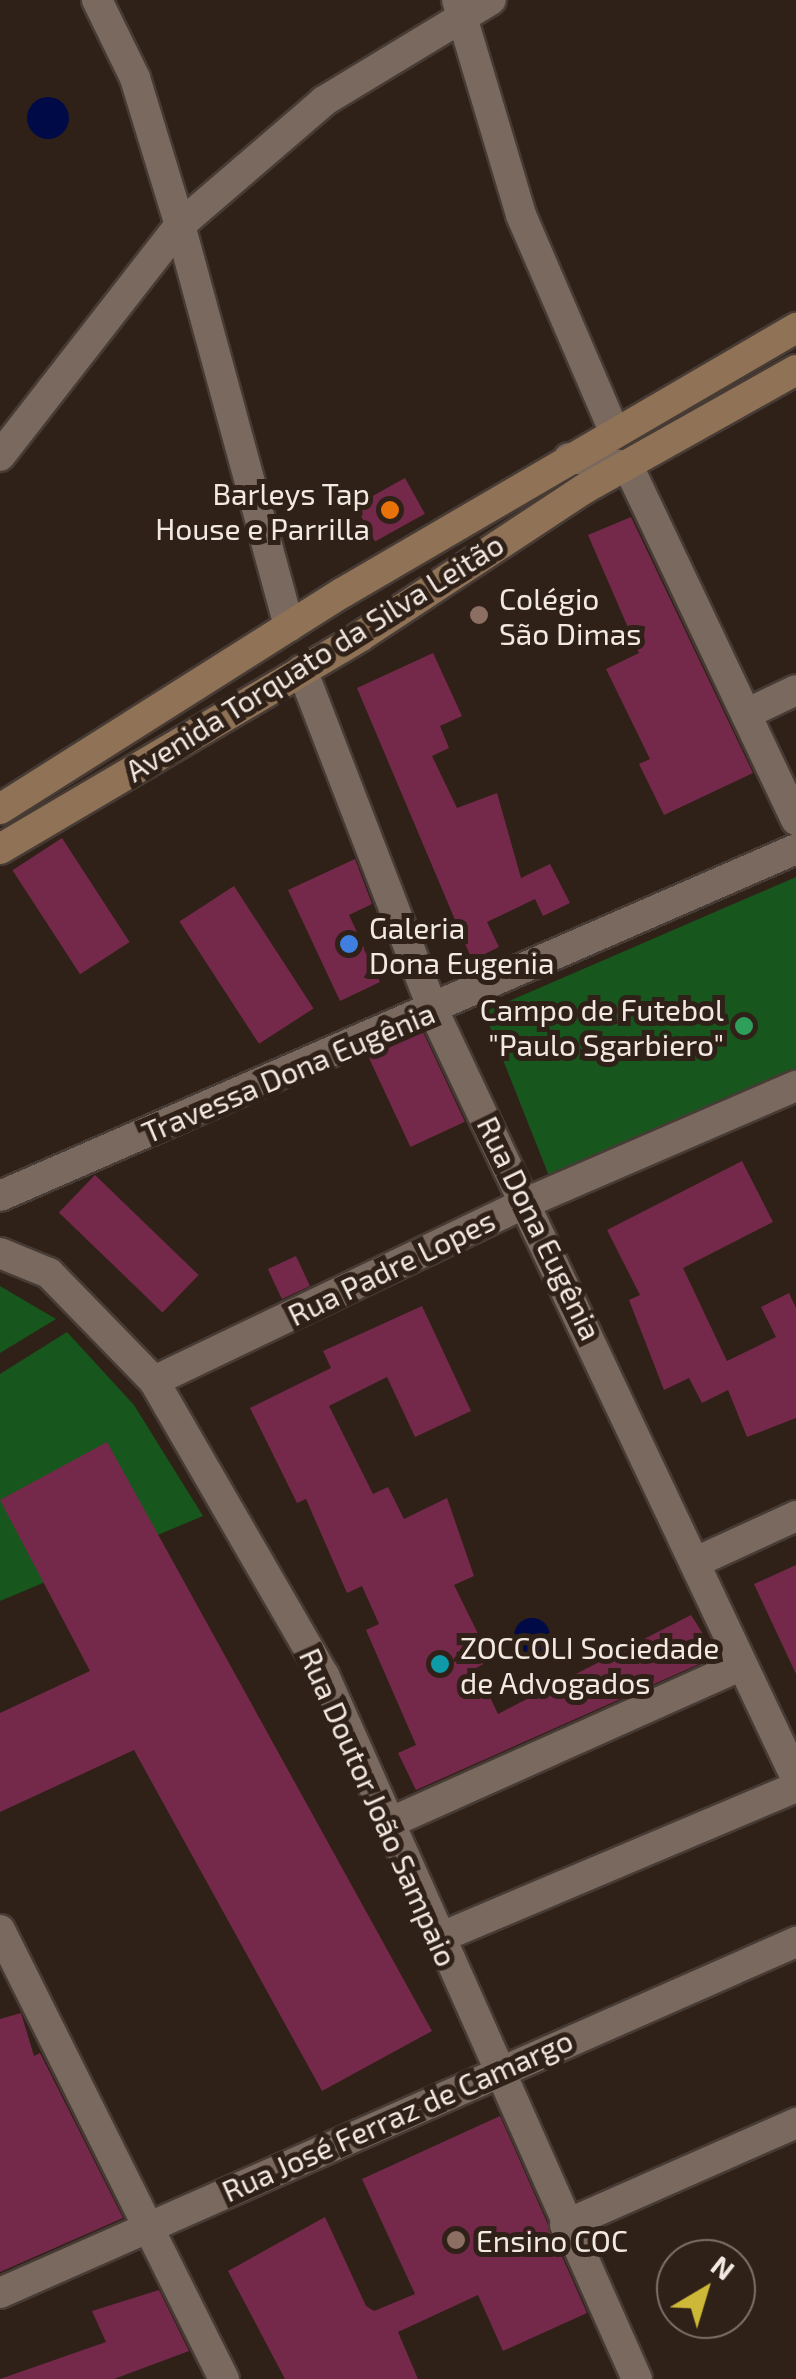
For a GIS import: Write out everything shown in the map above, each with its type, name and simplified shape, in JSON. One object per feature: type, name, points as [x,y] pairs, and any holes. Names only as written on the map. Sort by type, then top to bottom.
[{"type":"main road","name":"Avenida Torquato da Silva Leitão","points":[[0,809],[289,626],[568,458],[796,328]]},
{"type":"main road","name":"Avenida Torquato da Silva Leitão","points":[[0,849],[302,670],[628,466],[796,370]]},
{"type":"main road","points":[[302,670],[314,620],[342,594]]},
{"type":"street","points":[[98,0],[135,78],[180,225],[289,626]]},
{"type":"street","points":[[0,456],[180,225],[324,102],[460,7],[491,0]]},
{"type":"street","points":[[460,7],[521,215],[614,431]]},
{"type":"street","points":[[568,458],[628,466],[796,820]]},
{"type":"street","name":"Rua Dona Eugênia","points":[[302,670],[433,1010],[530,1201],[740,1666],[796,1778]]},
{"type":"street","points":[[746,714],[796,690]]},
{"type":"street","name":"Travessa Dona Eugênia","points":[[0,1196],[796,850]]},
{"type":"street","name":"Rua Padre Lopes","points":[[154,1381],[530,1201],[796,1086]]},
{"type":"street","name":"Rua Doutor João Sampaio","points":[[0,1252],[49,1273],[154,1381],[324,1674],[496,2070],[637,2379]]},
{"type":"street","points":[[696,1562],[796,1516]]},
{"type":"street","points":[[389,1824],[740,1666]]},
{"type":"street","points":[[439,1938],[796,1787]]},
{"type":"street","points":[[0,1930],[152,2223],[224,2379]]},
{"type":"street","name":"Rua José Ferraz de Camargo","points":[[0,2293],[496,2070],[796,1942]]},
{"type":"street","points":[[565,2225],[796,2123]]},
{"type":"green space","points":[[796,877],[796,1076],[549,1176],[484,1012]]},
{"type":"green space","points":[[0,1286],[56,1319],[0,1353]]},
{"type":"green space","points":[[67,1332],[134,1405],[203,1516],[0,1601],[0,1374]]},
{"type":"shaded area","points":[[48,97],[63,103],[69,118],[63,133],[48,139],[33,133],[27,118],[33,103]]},
{"type":"shaded area","points":[[532,1618],[545,1623],[550,1636],[545,1649],[532,1654],[519,1649],[514,1636],[519,1623]]},
{"type":"building","name":"Barleys Tap House e Parrilla","points":[[405,478],[425,514],[375,541],[355,506]]},
{"type":"building","points":[[631,517],[753,773],[664,815],[639,764],[650,759],[606,669],[639,653],[588,535]]},
{"type":"building","points":[[433,653],[462,716],[440,726],[449,748],[432,756],[457,808],[497,793],[521,878],[550,864],[570,903],[543,916],[535,899],[487,922],[499,947],[472,960],[357,688]]},
{"type":"building","points":[[62,838],[130,942],[80,974],[13,870]]},
{"type":"building","points":[[355,859],[372,904],[349,915],[380,982],[340,1001],[288,890]]},
{"type":"building","points":[[234,886],[314,1008],[259,1044],[179,921]]},
{"type":"building","points":[[423,1032],[465,1122],[410,1147],[369,1057]]},
{"type":"building","points":[[742,1161],[773,1222],[683,1268],[727,1361],[776,1337],[761,1307],[789,1293],[796,1308],[796,1418],[747,1437],[728,1390],[702,1403],[689,1378],[664,1390],[629,1300],[640,1295],[607,1230]]},
{"type":"building","points":[[95,1175],[199,1275],[162,1312],[59,1212]]},
{"type":"building","points":[[296,1256],[310,1286],[282,1299],[268,1269]]},
{"type":"building","points":[[422,1306],[471,1411],[415,1437],[387,1377],[329,1406],[373,1494],[388,1487],[404,1519],[447,1498],[474,1576],[454,1585],[491,1660],[476,1668],[498,1714],[691,1615],[717,1656],[416,1790],[398,1753],[416,1745],[366,1630],[379,1624],[362,1586],[347,1593],[306,1499],[297,1503],[250,1408],[331,1368],[323,1351]]},
{"type":"building","points":[[107,1442],[432,2031],[322,2091],[134,1750],[0,1812],[0,1713],[90,1671],[0,1500]]},
{"type":"building","points":[[796,1565],[796,1674],[754,1584]]},
{"type":"building","points":[[21,2013],[34,2056],[40,2053],[123,2218],[0,2272],[0,2019]]},
{"type":"building","name":"Ensino COC","points":[[500,2116],[587,2313],[503,2351],[478,2295],[398,2332],[418,2379],[285,2379],[228,2271],[325,2217],[366,2306],[374,2311],[415,2294],[362,2179]]},
{"type":"building","points":[[159,2290],[189,2351],[114,2379],[0,2379],[106,2342],[92,2311]]},
{"type":"place","name":"Barleys Tap House e Parrilla","points":[[390,510]]},
{"type":"place","name":"Colégio São Dimas","points":[[479,615]]},
{"type":"place","name":"Galeria Dona Eugenia","points":[[349,944]]},
{"type":"place","name":"Campo de Futebol \"Paulo Sgarbiero\"","points":[[744,1026]]},
{"type":"place","name":"ZOCCOLI Sociedade de Advogados","points":[[440,1664]]},
{"type":"place","name":"Ensino COC","points":[[456,2240]]}]
